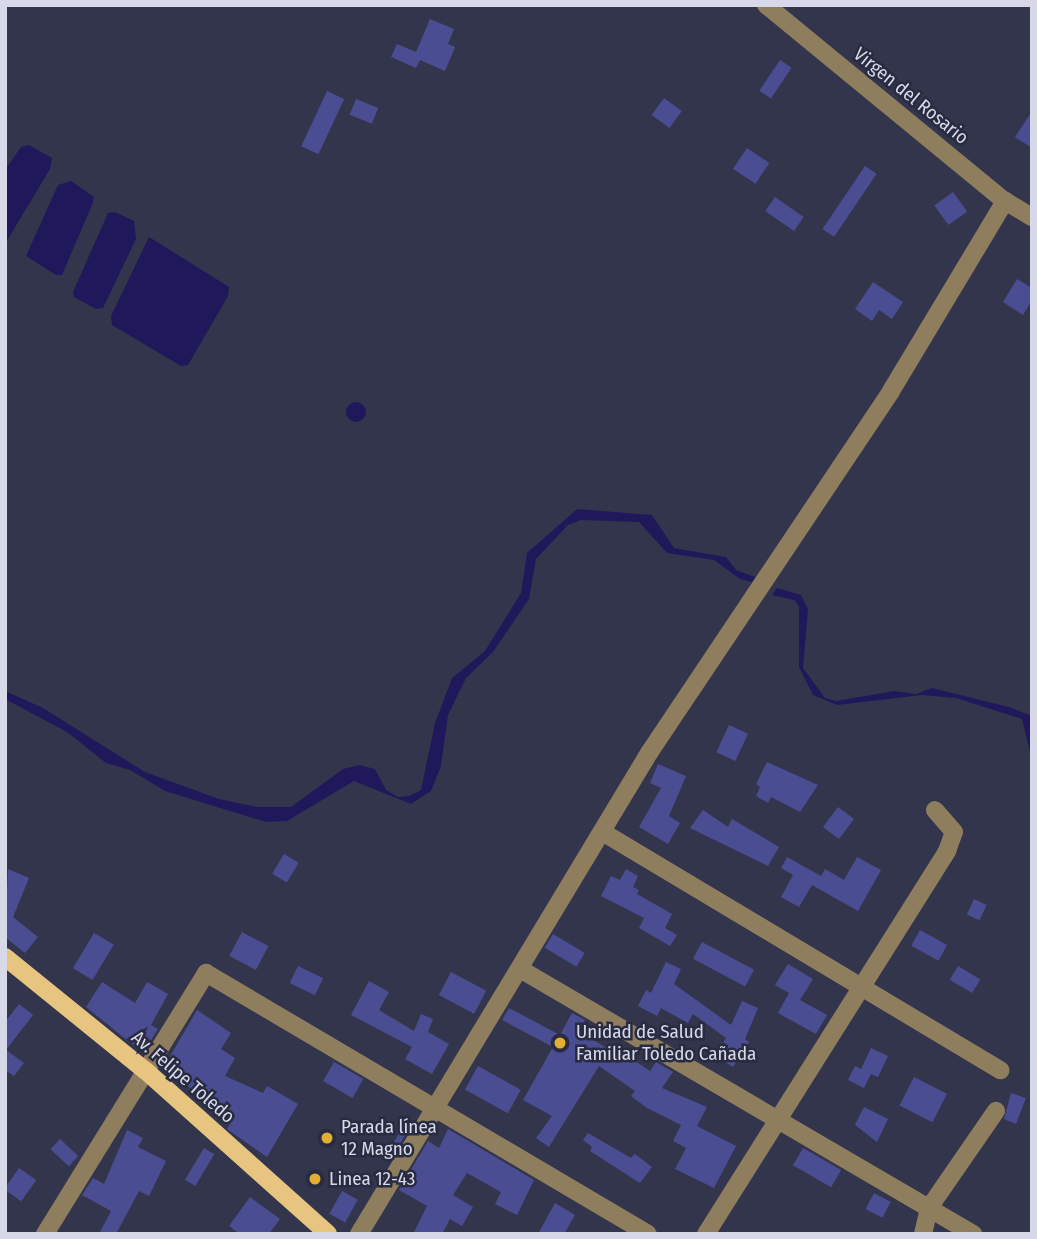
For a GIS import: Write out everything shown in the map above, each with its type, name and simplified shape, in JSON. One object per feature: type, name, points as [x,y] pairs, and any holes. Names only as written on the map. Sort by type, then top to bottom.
[{"type":"main road","name":"Av. Felipe Toledo","points":[[5,957],[146,1071],[328,1234]]},
{"type":"street","name":"Virgen del Rosario","points":[[766,5],[1005,201],[1032,217]]},
{"type":"street","points":[[359,1234],[433,1108],[604,833],[649,753],[891,391],[1005,201]]},
{"type":"street","points":[[706,1234],[947,851],[954,832],[934,810]]},
{"type":"street","points":[[604,833],[1000,1070]]},
{"type":"street","points":[[520,969],[973,1234]]},
{"type":"street","points":[[45,1234],[206,973],[648,1234]]},
{"type":"street","points":[[923,1234],[929,1208],[996,1111]]},
{"type":"shaded area","points":[[29,145],[52,158],[50,169],[5,244],[5,170],[21,147]]},
{"type":"shaded area","points":[[71,181],[94,197],[62,275],[56,275],[26,256],[58,185]]},
{"type":"shaded area","points":[[115,212],[134,221],[136,239],[103,308],[96,309],[74,297],[73,292],[108,213]]},
{"type":"shaded area","points":[[149,237],[229,287],[228,296],[188,365],[181,366],[112,325],[111,316]]},
{"type":"shaded area","points":[[352,402],[360,402],[366,412],[360,422],[352,422],[346,416],[346,408]]},
{"type":"shaded area","points":[[577,509],[652,515],[674,548],[726,557],[736,570],[755,577],[752,582],[740,579],[714,560],[667,553],[639,522],[581,520],[568,525],[536,559],[529,599],[493,652],[466,678],[448,715],[441,766],[431,791],[411,804],[354,781],[287,821],[266,822],[165,791],[130,770],[106,763],[67,732],[5,699],[5,691],[43,708],[145,772],[219,799],[257,807],[291,807],[343,769],[359,765],[375,769],[386,790],[398,797],[409,796],[421,790],[435,723],[452,678],[485,651],[521,593],[527,553]]},
{"type":"shaded area","points":[[777,588],[801,595],[808,609],[803,668],[825,698],[836,701],[894,691],[916,694],[932,688],[1009,707],[1031,716],[1032,760],[1022,719],[956,698],[922,695],[837,705],[813,695],[799,667],[799,606],[794,600],[772,595]]},
{"type":"building","points":[[430,19],[454,29],[448,44],[455,47],[445,71],[420,60],[416,68],[391,57],[397,44],[416,52]]},
{"type":"building","points":[[780,60],[792,68],[771,99],[759,91]]},
{"type":"building","points":[[327,91],[344,99],[318,154],[301,146]]},
{"type":"building","points":[[664,98],[682,111],[669,128],[652,115]]},
{"type":"building","points":[[356,99],[378,108],[372,124],[350,115]]},
{"type":"building","points":[[1032,111],[1032,148],[1015,137]]},
{"type":"building","points":[[747,148],[769,163],[755,184],[733,169]]},
{"type":"building","points":[[865,166],[877,174],[834,237],[823,229]]},
{"type":"building","points":[[953,192],[967,211],[948,225],[934,206]]},
{"type":"building","points":[[775,197],[804,217],[794,231],[765,211]]},
{"type":"building","points":[[1017,279],[1032,288],[1032,300],[1023,315],[1003,302]]},
{"type":"building","points":[[873,282],[903,302],[892,319],[879,310],[872,321],[855,309]]},
{"type":"building","points":[[729,725],[748,734],[735,761],[716,752]]},
{"type":"building","points":[[767,762],[818,785],[800,812],[771,797],[768,803],[756,796],[760,787],[756,784]]},
{"type":"building","points":[[658,764],[686,776],[669,816],[680,823],[668,844],[639,827],[661,788],[650,783]]},
{"type":"building","points":[[838,807],[854,819],[839,839],[823,827]]},
{"type":"building","points":[[703,810],[728,827],[732,819],[779,847],[768,866],[690,828]]},
{"type":"building","points":[[284,854],[299,863],[287,882],[272,874]]},
{"type":"building","points":[[787,857],[821,876],[825,869],[844,880],[857,857],[881,870],[858,911],[812,885],[799,907],[781,897],[793,875],[781,868]]},
{"type":"building","points":[[8,869],[29,878],[13,917],[38,937],[25,953],[5,937]]},
{"type":"building","points":[[626,869],[638,876],[633,887],[639,890],[637,894],[672,914],[665,928],[677,935],[670,946],[639,928],[644,918],[601,896],[611,876],[620,880]]},
{"type":"building","points":[[974,899],[987,905],[980,920],[967,914]]},
{"type":"building","points":[[920,930],[947,945],[938,961],[911,946]]},
{"type":"building","points":[[242,932],[268,946],[256,970],[229,956]]},
{"type":"building","points":[[94,933],[114,945],[93,980],[73,968]]},
{"type":"building","points":[[553,934],[585,953],[576,967],[545,948]]},
{"type":"building","points":[[702,942],[754,970],[745,986],[693,959]]},
{"type":"building","points":[[666,962],[681,969],[674,984],[731,1025],[742,1001],[758,1008],[745,1039],[749,1042],[733,1067],[715,1056],[726,1038],[693,1014],[688,1023],[661,1008],[657,1016],[638,1006],[646,990],[651,993]]},
{"type":"building","points":[[788,964],[813,979],[800,1000],[827,1015],[816,1034],[778,1013],[789,993],[775,985]]},
{"type":"building","points":[[298,966],[323,978],[315,995],[290,983]]},
{"type":"building","points":[[958,966],[980,979],[972,993],[950,980]]},
{"type":"building","points":[[451,972],[486,991],[474,1014],[439,995]]},
{"type":"building","points":[[369,981],[389,992],[379,1010],[414,1031],[421,1014],[433,1019],[428,1032],[449,1044],[432,1074],[405,1059],[412,1047],[351,1015]]},
{"type":"building","points":[[102,982],[135,1003],[147,982],[168,994],[151,1025],[158,1029],[143,1053],[86,1007]]},
{"type":"building","points":[[19,1004],[33,1015],[6,1050],[24,1063],[14,1076],[5,1070],[5,1022]]},
{"type":"building","points":[[509,1008],[560,1035],[572,1013],[585,1020],[579,1031],[618,1055],[620,1051],[650,1071],[656,1062],[673,1072],[662,1088],[707,1107],[697,1126],[736,1146],[714,1188],[675,1169],[686,1148],[673,1141],[681,1125],[647,1108],[631,1096],[635,1091],[599,1066],[549,1147],[536,1138],[552,1116],[523,1100],[553,1047],[502,1020]]},
{"type":"building","points":[[197,1010],[231,1033],[221,1049],[235,1058],[225,1076],[263,1093],[267,1086],[298,1104],[267,1157],[227,1129],[235,1116],[162,1070]]},
{"type":"building","points":[[871,1048],[888,1056],[878,1077],[871,1074],[864,1088],[848,1080],[855,1066],[861,1069]]},
{"type":"building","points":[[334,1062],[363,1079],[352,1098],[323,1081]]},
{"type":"building","points":[[478,1066],[521,1090],[508,1113],[465,1090]]},
{"type":"building","points":[[914,1077],[947,1094],[932,1122],[899,1106]]},
{"type":"building","points":[[1011,1093],[1026,1098],[1016,1124],[1004,1119]]},
{"type":"building","points":[[864,1107],[888,1119],[877,1142],[855,1125]]},
{"type":"building","points":[[448,1129],[534,1180],[517,1215],[495,1204],[501,1192],[467,1173],[453,1195],[473,1207],[462,1226],[450,1219],[442,1234],[413,1234],[427,1206],[399,1190],[428,1141],[439,1148]]},
{"type":"building","points":[[127,1130],[143,1138],[138,1147],[166,1161],[149,1196],[139,1191],[116,1234],[99,1234],[111,1211],[82,1195],[93,1178],[104,1184]]},
{"type":"building","points":[[400,1132],[405,1135],[391,1159],[386,1156]]},
{"type":"building","points":[[588,1133],[631,1158],[635,1154],[652,1167],[640,1183],[590,1151],[592,1147],[583,1140]]},
{"type":"building","points":[[60,1139],[78,1156],[69,1166],[50,1149]]},
{"type":"building","points":[[204,1148],[214,1154],[195,1186],[185,1180]]},
{"type":"building","points":[[803,1148],[841,1170],[831,1187],[793,1165]]},
{"type":"building","points":[[19,1168],[36,1180],[21,1201],[5,1190]]},
{"type":"building","points":[[342,1191],[358,1200],[345,1222],[329,1214]]},
{"type":"building","points":[[874,1193],[891,1202],[882,1218],[866,1209]]},
{"type":"building","points":[[250,1197],[280,1219],[269,1234],[240,1234],[229,1226]]},
{"type":"building","points":[[555,1203],[575,1215],[564,1234],[538,1234]]},
{"type":"place","name":"Unidad de Salud Familiar Toledo Cañada","points":[[560,1043]]},
{"type":"place","name":"Parada línea 12 Magno","points":[[327,1138]]},
{"type":"place","name":"Linea 12-43","points":[[315,1179]]}]
